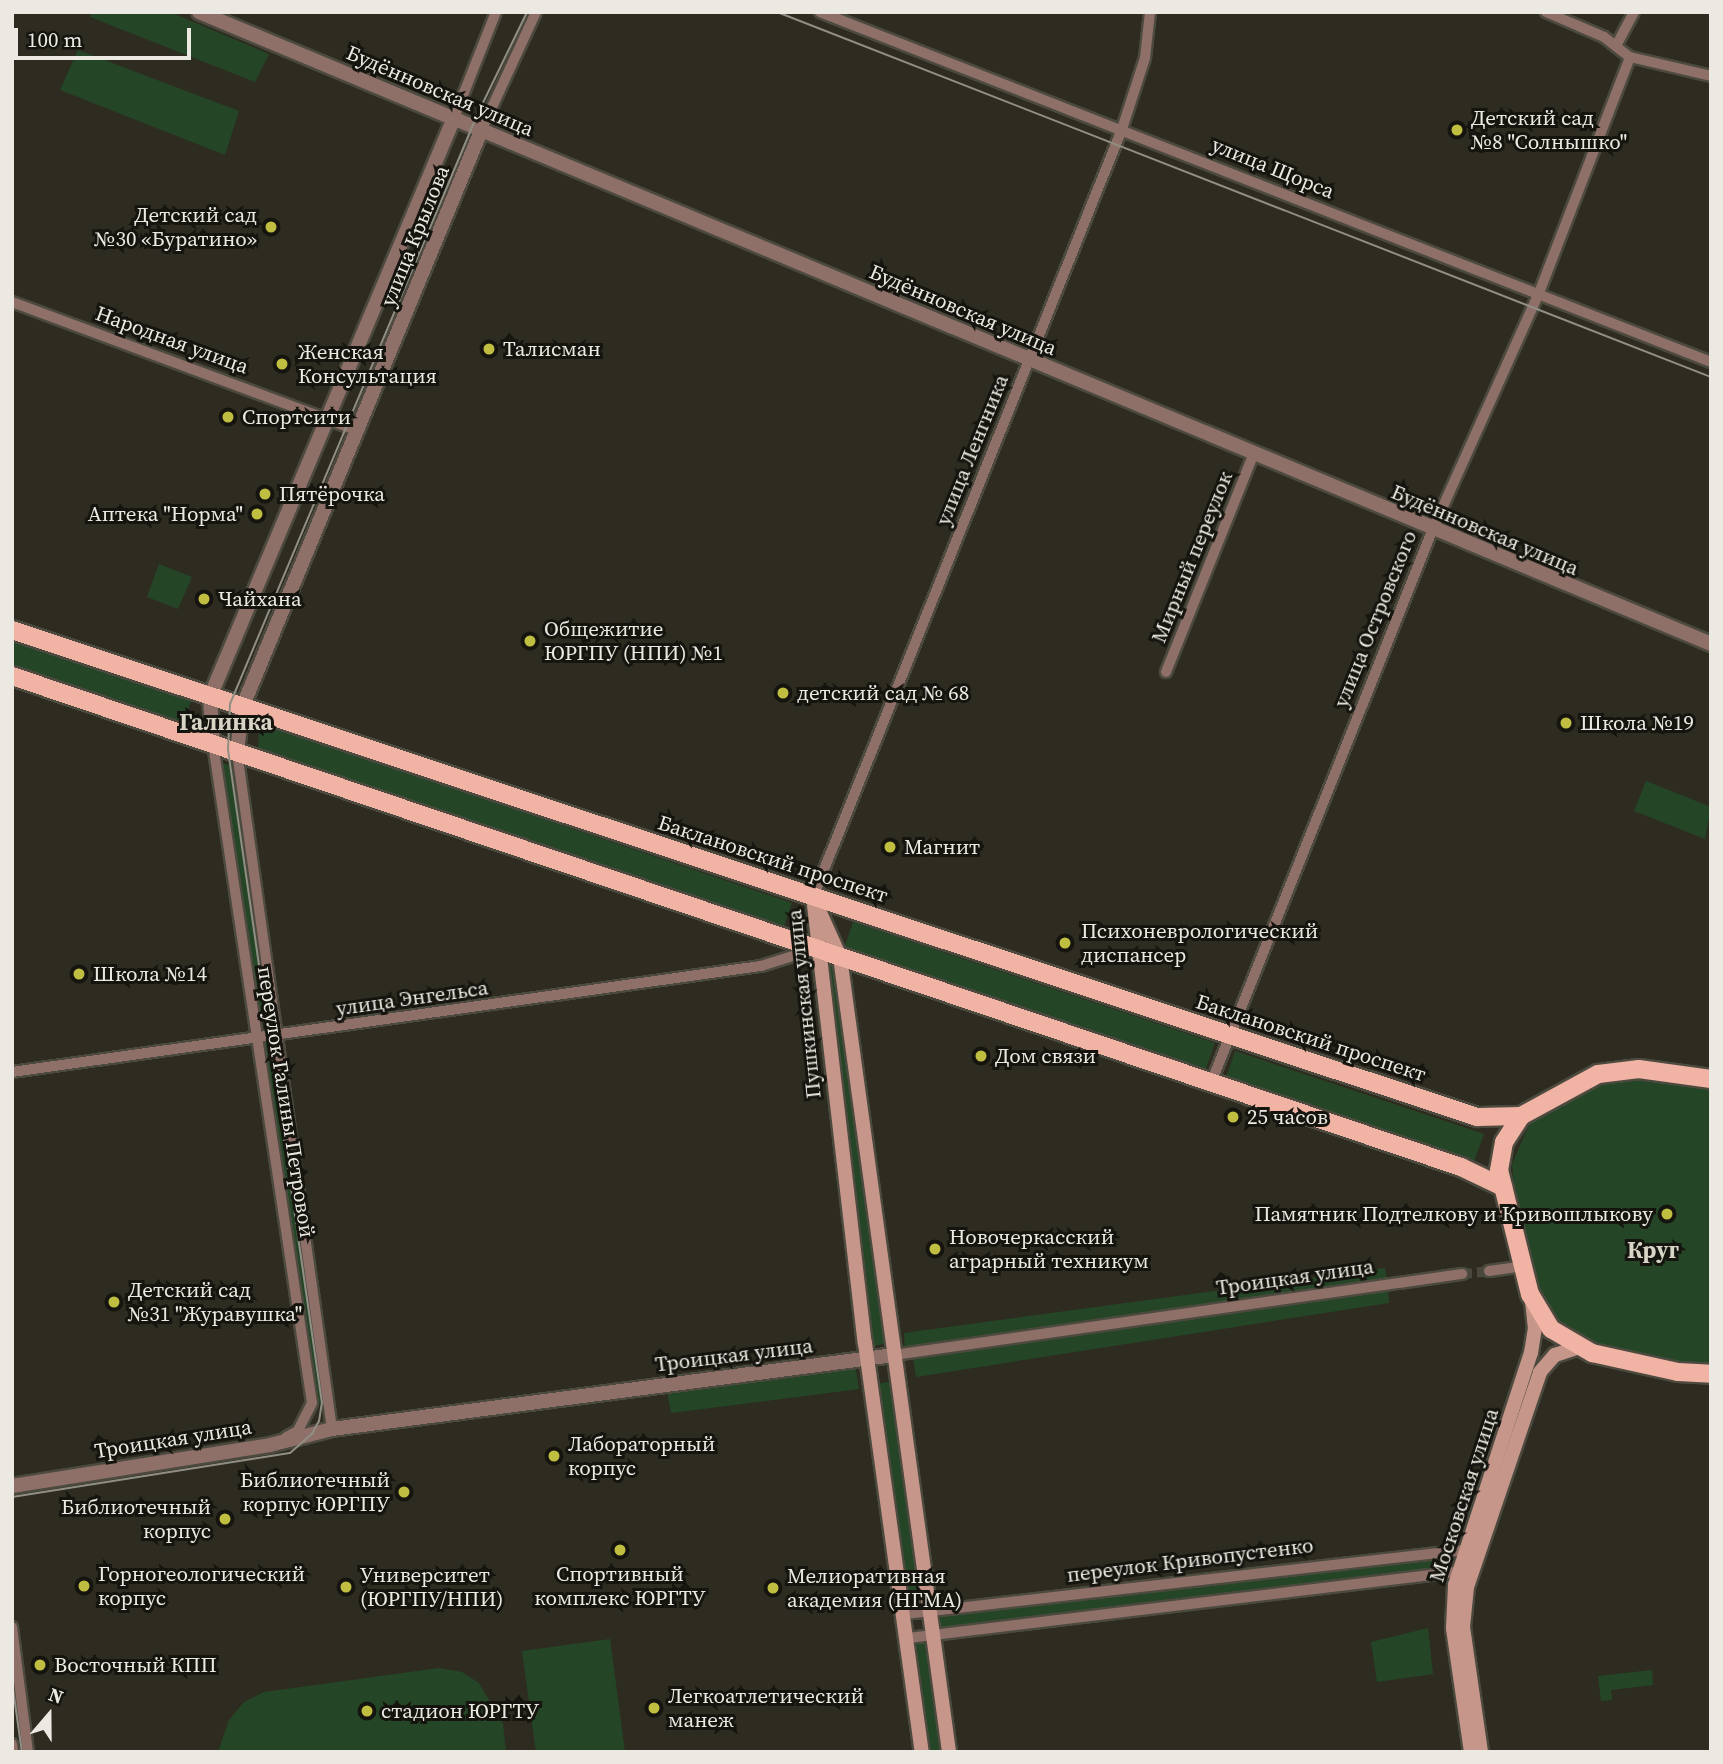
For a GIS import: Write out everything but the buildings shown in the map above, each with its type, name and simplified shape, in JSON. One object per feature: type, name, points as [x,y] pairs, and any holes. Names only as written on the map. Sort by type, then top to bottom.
[{"type":"main road","name":"Баклановский проспект","points":[[12,630],[1477,1117],[1521,1116]]},
{"type":"main road","points":[[12,676],[1461,1167],[1503,1187]]},
{"type":"main road","name":"Пушкинская улица","points":[[813,897],[816,949],[867,1359],[905,1614],[922,1752]]},
{"type":"main road","name":"Пушкинская улица","points":[[813,897],[840,957],[949,1752]]},
{"type":"main road","points":[[1711,1079],[1614,1070],[1586,1079],[1521,1116],[1510,1130],[1500,1156],[1503,1187],[1530,1294],[1551,1329],[1577,1348],[1678,1372],[1711,1374]]},
{"type":"main road","name":"Московская улица","points":[[1471,1752],[1453,1628],[1465,1572],[1531,1353],[1535,1329],[1530,1294]]},
{"type":"main road","name":"Московская улица","points":[[1472,1549],[1540,1372],[1555,1355],[1577,1348]]},
{"type":"main road","name":"Московская улица","points":[[1465,1572],[1462,1627],[1481,1752]]},
{"type":"street","name":"Будённовская улица","points":[[199,12],[1432,531],[1711,645]]},
{"type":"street","name":"улица Крылова","points":[[213,744],[210,697],[330,417],[496,12]]},
{"type":"street","name":"улица Крылова","points":[[237,752],[243,708],[481,131],[536,12]]},
{"type":"street","name":"улица Щорса","points":[[820,12],[1711,362]]},
{"type":"street","name":"улица Ленгника","points":[[813,897],[1122,129],[1145,58],[1150,12]]},
{"type":"street","points":[[1546,12],[1616,46],[1630,57],[1711,76]]},
{"type":"street","points":[[1616,46],[1634,12]]},
{"type":"street","name":"улица Островского","points":[[1210,1083],[1227,1035],[1432,531],[1539,293],[1630,57]]},
{"type":"street","name":"Народная улица","points":[[12,302],[330,417],[357,430]]},
{"type":"street","name":"Мирный переулок","points":[[1166,672],[1253,456]]},
{"type":"street","name":"переулок Галины Петровой","points":[[213,744],[313,1403],[298,1431],[270,1445]]},
{"type":"street","name":"переулок Галины Петровой","points":[[237,752],[332,1429]]},
{"type":"street","name":"улица Энгельса","points":[[12,1072],[279,1037],[761,966],[816,949]]},
{"type":"street","points":[[1489,1271],[1524,1266]]},
{"type":"street","name":"Троицкая улица","points":[[12,1486],[270,1445],[332,1429],[867,1359],[1462,1275]]},
{"type":"street","name":"переулок Кривопустенко","points":[[905,1614],[1472,1549]]},
{"type":"street","name":"переулок Кривопустенко","points":[[908,1638],[1465,1572]]},
{"type":"street","points":[[12,1627],[28,1752]]},
{"type":"street","points":[[12,1744],[13,1752]]},
{"type":"green space","points":[[92,12],[170,12],[269,54],[255,82],[90,17]]},
{"type":"green space","points":[[78,50],[239,111],[225,155],[60,90]]},
{"type":"green space","points":[[159,564],[192,577],[178,609],[147,597]]},
{"type":"green space","points":[[12,638],[192,699],[182,726],[12,668]]},
{"type":"green space","points":[[259,723],[792,903],[783,930],[258,755]]},
{"type":"green space","points":[[221,763],[235,766],[273,1020],[258,1022]]},
{"type":"green space","points":[[1646,781],[1711,807],[1705,839],[1634,811]]},
{"type":"green space","points":[[853,922],[1215,1043],[1205,1071],[844,949]]},
{"type":"green space","points":[[836,961],[888,1343],[873,1346],[822,963]]},
{"type":"green space","points":[[275,1041],[325,1403],[314,1404],[262,1044]]},
{"type":"green space","points":[[1235,1051],[1484,1134],[1474,1161],[1226,1078]]},
{"type":"green space","points":[[1641,1079],[1711,1089],[1711,1365],[1697,1367],[1585,1344],[1567,1334],[1547,1313],[1535,1285],[1516,1207],[1512,1164],[1530,1123],[1603,1084]]},
{"type":"green space","points":[[1385,1268],[1387,1280],[905,1350],[904,1333]]},
{"type":"green space","points":[[1388,1290],[1389,1303],[916,1377],[913,1357]]},
{"type":"green space","points":[[855,1364],[859,1389],[671,1413],[667,1391]]},
{"type":"green space","points":[[894,1381],[924,1607],[908,1609],[876,1384]]},
{"type":"green space","points":[[1433,1555],[1435,1571],[941,1629],[939,1616]]},
{"type":"green space","points":[[1428,1628],[1433,1674],[1377,1682],[1371,1642]]},
{"type":"green space","points":[[931,1637],[946,1752],[926,1752],[912,1641]]},
{"type":"green space","points":[[610,1639],[625,1752],[536,1752],[522,1651]]},
{"type":"green space","name":"стадион ЮРГТУ","points":[[439,1668],[462,1672],[479,1683],[503,1724],[506,1752],[218,1752],[229,1720],[244,1702],[264,1692]]},
{"type":"green space","points":[[1652,1670],[1653,1685],[1611,1690],[1612,1700],[1601,1701],[1598,1676]]},
{"type":"tunnel","points":[[1462,1274],[1489,1271]]},
{"type":"tram line","points":[[12,1497],[290,1453],[312,1434],[319,1421],[322,1403],[228,750],[230,704],[478,113],[527,12]]},
{"type":"tram line","points":[[777,12],[1711,377]]},
{"type":"tram line","points":[[12,1682],[22,1752]]},
{"type":"place","name":"Детский сад №8 \"Солнышко\"","points":[[1457,130]]},
{"type":"place","name":"Детский сад №30 «Буратино»","points":[[271,227]]},
{"type":"place","name":"Талисман","points":[[489,349]]},
{"type":"place","name":"Женская Консультация","points":[[282,364]]},
{"type":"place","name":"Спортсити","points":[[228,417]]},
{"type":"place","name":"Пятёрочка","points":[[265,494]]},
{"type":"place","name":"Аптека \"Норма\"","points":[[257,514]]},
{"type":"place","name":"Чайхана","points":[[204,599]]},
{"type":"place","name":"Общежитие ЮРГПУ (НПИ) №1","points":[[530,641]]},
{"type":"place","name":"детский сад № 68","points":[[783,693]]},
{"type":"place","name":"Школа №19","points":[[1566,723]]},
{"type":"place","name":"Магнит","points":[[890,847]]},
{"type":"place","name":"Психоневрологический диспансер","points":[[1065,943]]},
{"type":"place","name":"Школа №14","points":[[79,974]]},
{"type":"place","name":"Дом связи","points":[[981,1056]]},
{"type":"place","name":"25 часов","points":[[1233,1117]]},
{"type":"place","name":"Памятник Подтелкову и Кривошлыкову","points":[[1667,1214]]},
{"type":"place","name":"Новочеркасский аграрный техникум","points":[[935,1249]]},
{"type":"place","name":"Детский сад №31 \"Журавушка\"","points":[[114,1302]]},
{"type":"place","name":"Лабораторный корпус","points":[[554,1456]]},
{"type":"place","name":"Библиотечный корпус ЮРГПУ","points":[[404,1492]]},
{"type":"place","name":"Библиотечный корпус","points":[[225,1519]]},
{"type":"place","name":"Спортивный комплекс ЮРГТУ","points":[[620,1550]]},
{"type":"place","name":"Горногеологический корпус","points":[[84,1586]]},
{"type":"place","name":"Университет (ЮРГПУ/НПИ)","points":[[346,1587]]},
{"type":"place","name":"Мелиоративная академия (НГМА)","points":[[773,1588]]},
{"type":"place","name":"Восточный КПП","points":[[40,1665]]},
{"type":"place","name":"Легкоатлетический манеж","points":[[654,1708]]},
{"type":"place","name":"стадион ЮРГТУ","points":[[367,1711]]},
{"type":"district","name":"Галинка","points":[[226,722]]},
{"type":"district","name":"Круг","points":[[1653,1250]]}]
